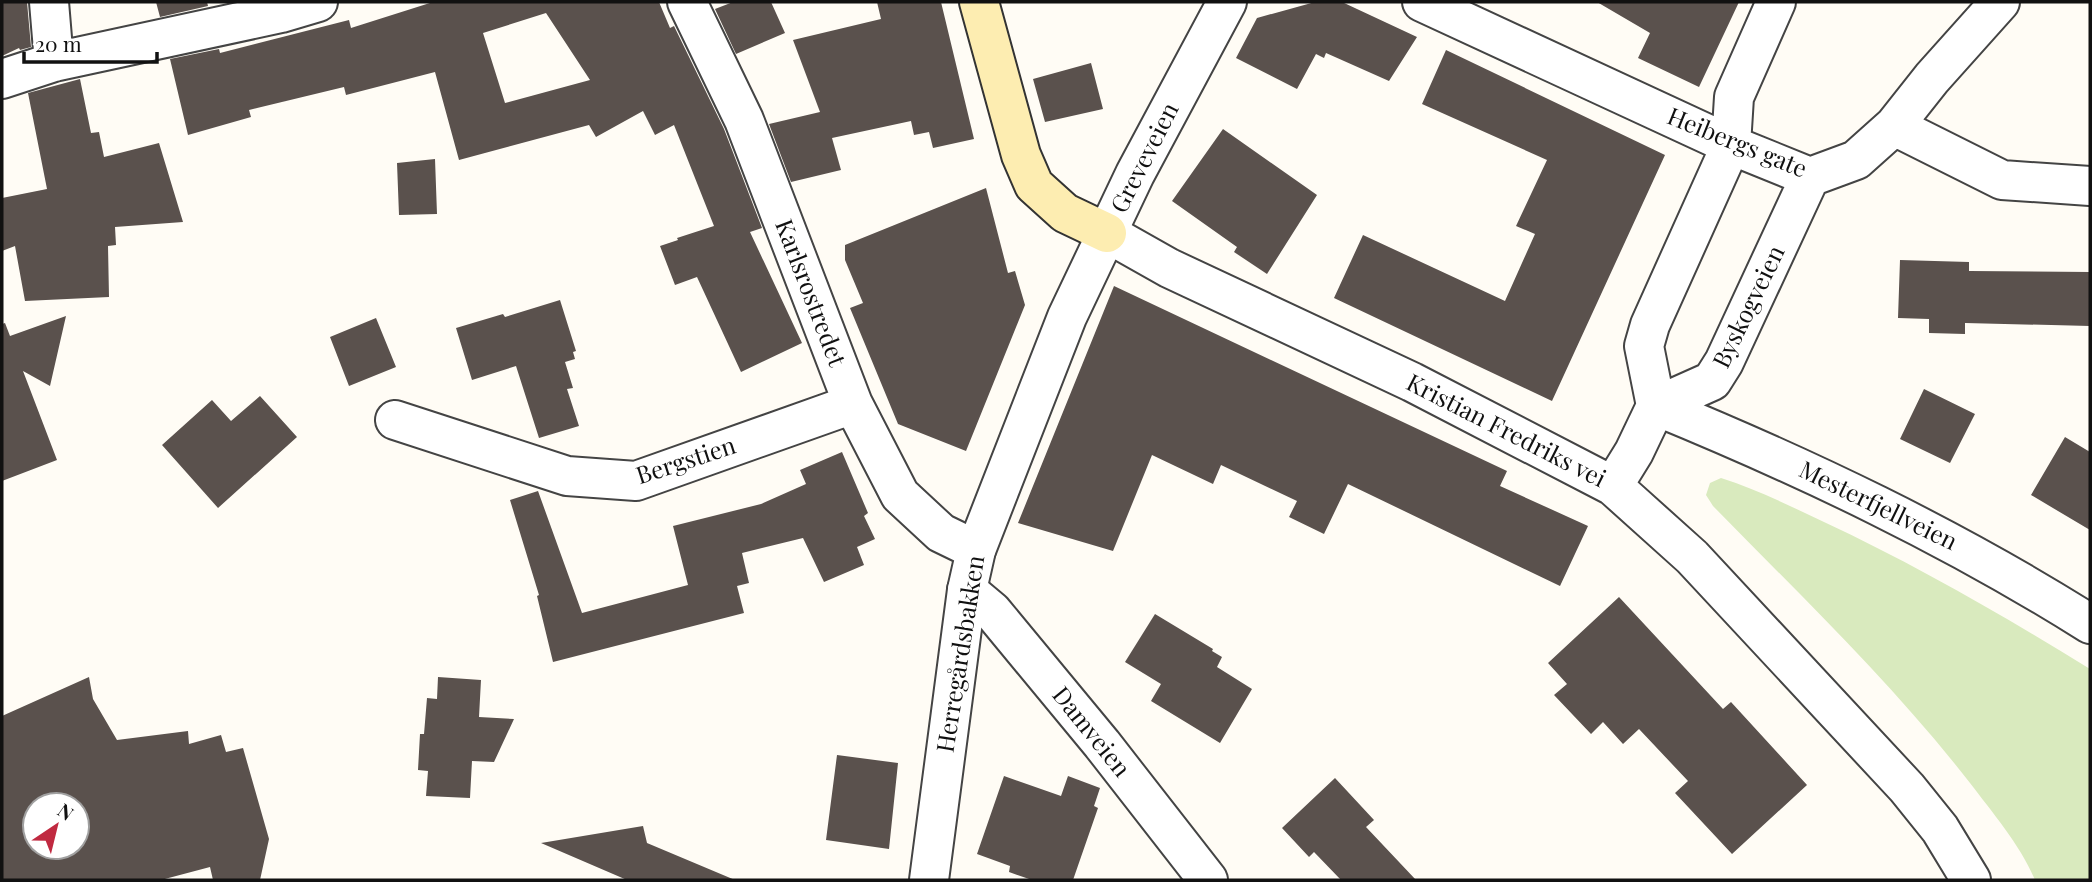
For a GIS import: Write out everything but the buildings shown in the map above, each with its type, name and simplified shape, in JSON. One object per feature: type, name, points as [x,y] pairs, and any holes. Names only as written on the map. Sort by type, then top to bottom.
[{"type":"main road","points":[[979,2],[1020,155],[1034,185],[1065,213],[1107,233]]},
{"type":"street","points":[[49,2],[54,62]]},
{"type":"street","points":[[2,79],[54,62],[281,13],[318,2]]},
{"type":"street","name":"Karlsrostredet","points":[[687,2],[744,120],[853,404],[900,495],[941,533],[976,550]]},
{"type":"street","name":"Greveveien","points":[[1067,317],[1135,174],[1227,2]]},
{"type":"street","name":"Heibergs gate","points":[[1422,2],[1731,145],[1810,177],[1856,160],[1894,126]]},
{"type":"street","points":[[1614,486],[1656,406],[1644,346],[1650,325],[1731,145],[1734,97],[1776,2]]},
{"type":"street","points":[[2000,2],[1932,78],[1894,126],[2002,180],[2090,186]]},
{"type":"street","name":"Byskogveien","points":[[1656,406],[1712,381],[1724,362],[1810,177]]},
{"type":"street","name":"Kristian Fredriks vei","points":[[1107,233],[1169,268],[1412,382],[1614,486],[1692,557],[1907,788],[1940,829],[1971,880]]},
{"type":"street","name":"Herregårdsbakken","points":[[929,880],[967,590],[976,550],[1067,317]]},
{"type":"street","name":"Bergstien","points":[[395,420],[566,477],[636,481],[853,404]]},
{"type":"street","name":"Mesterfjellveien","points":[[1656,406],[1762,450],[1951,541],[2090,624]]},
{"type":"street","name":"Damveien","points":[[967,590],[992,611],[1102,744],[1208,880]]},
{"type":"green space","points":[[1721,478],[1773,498],[1926,573],[2090,669],[2090,880],[2035,880],[1997,817],[1910,711],[1846,641],[1713,506],[1706,495],[1710,483]]}]
